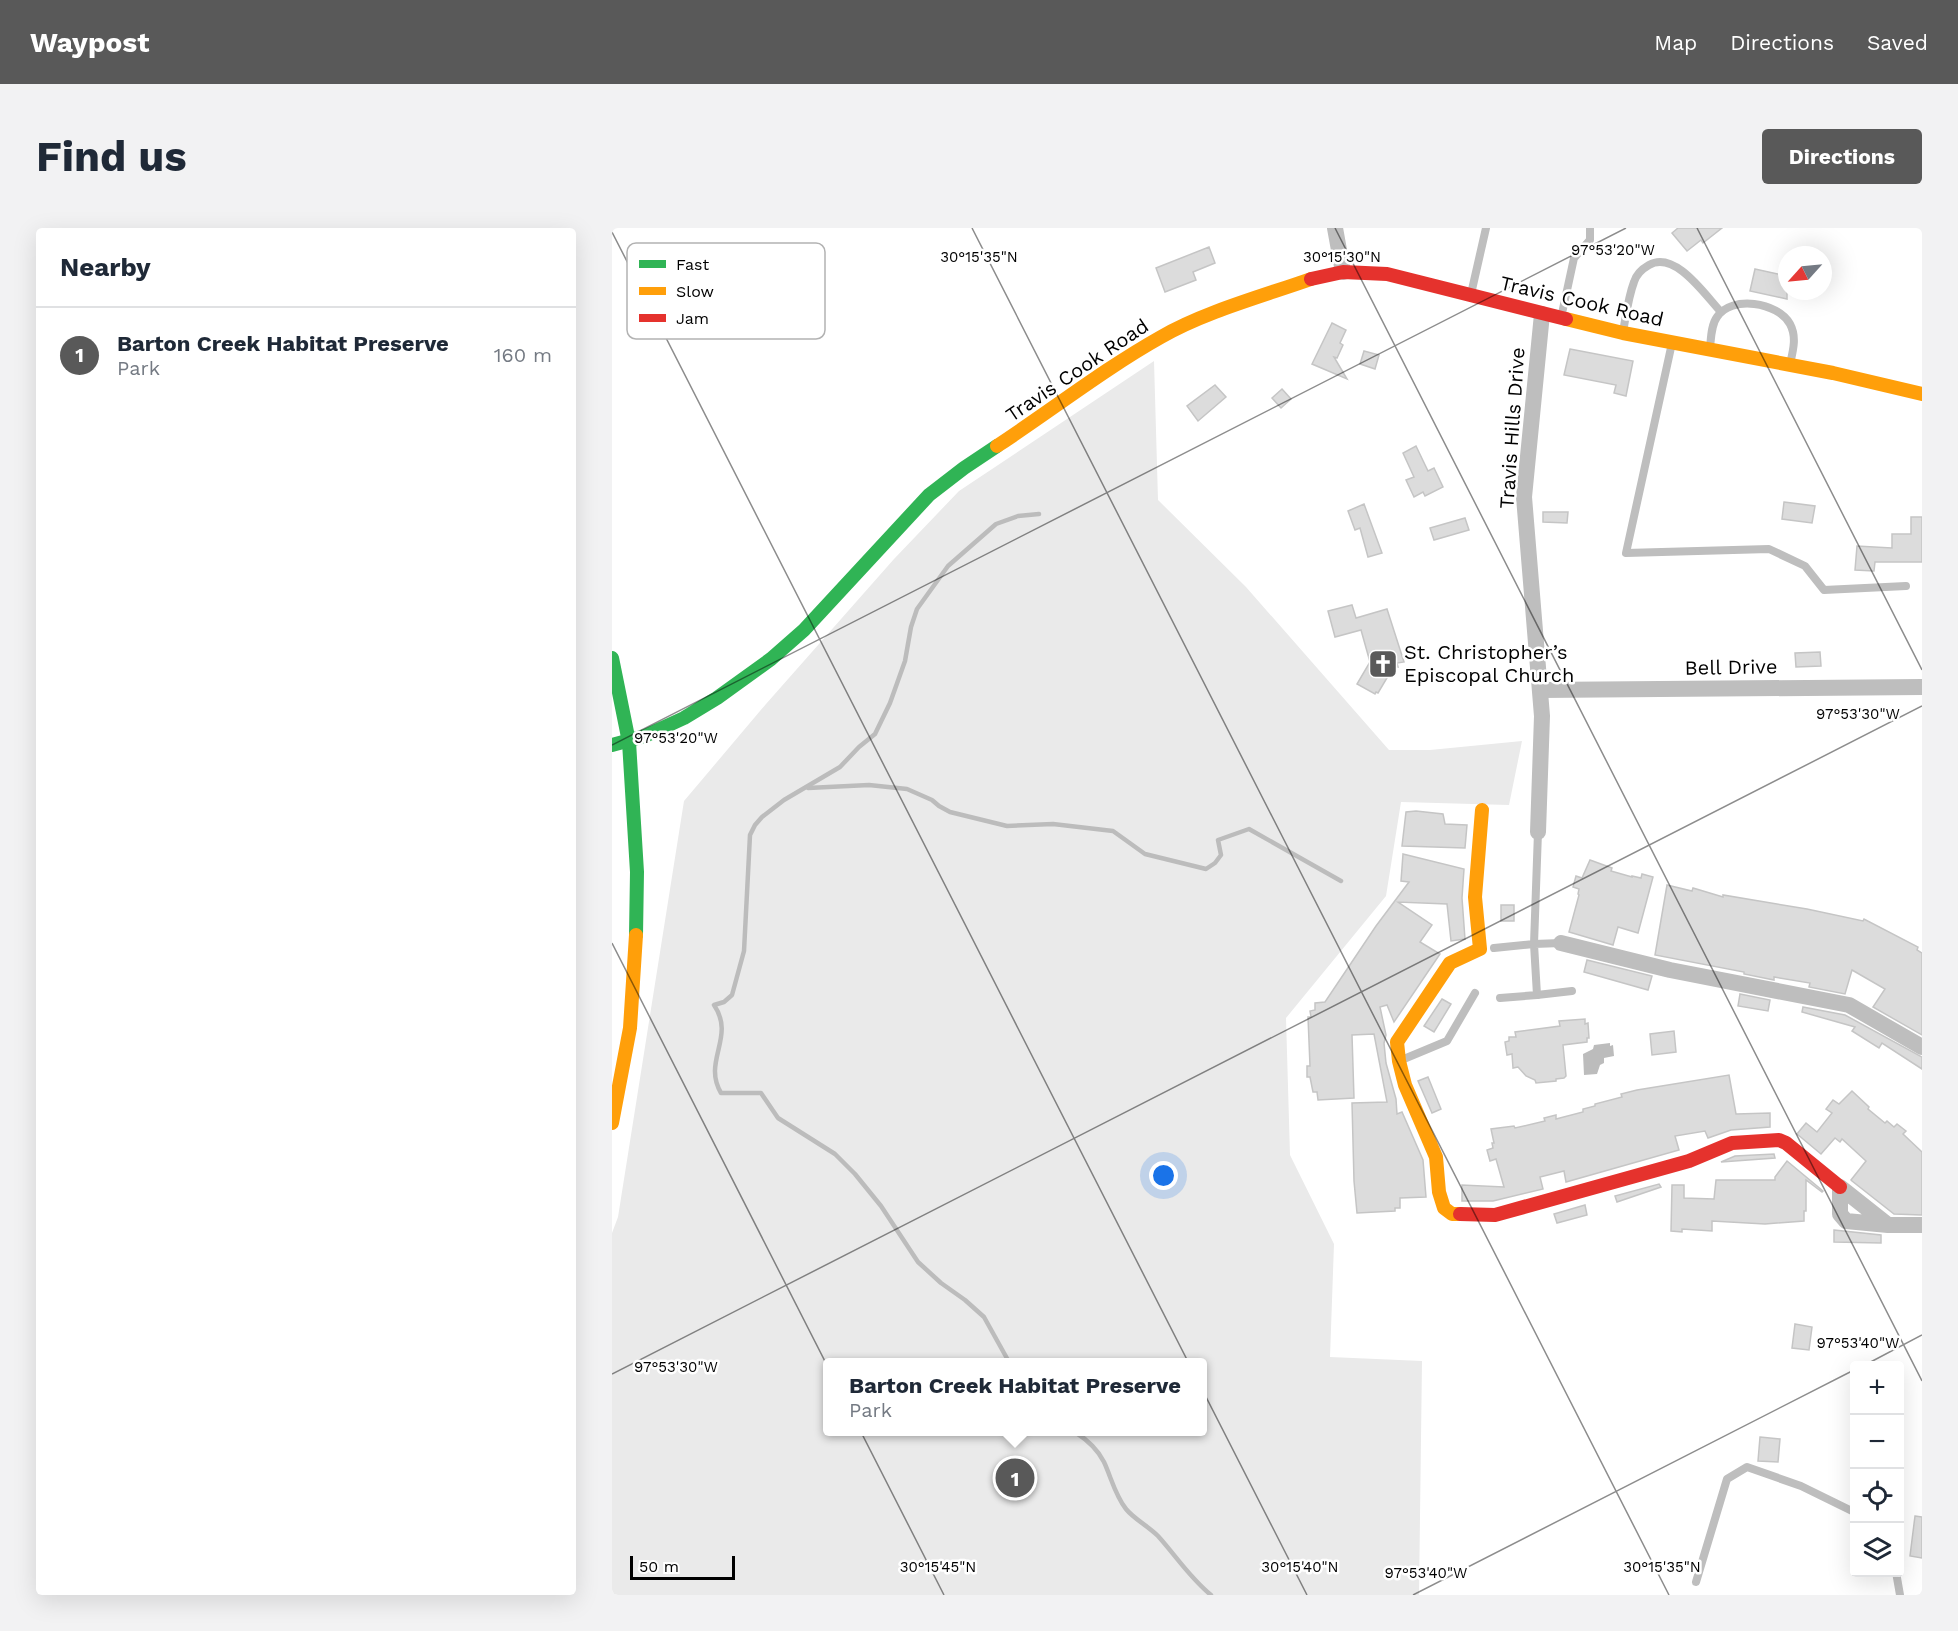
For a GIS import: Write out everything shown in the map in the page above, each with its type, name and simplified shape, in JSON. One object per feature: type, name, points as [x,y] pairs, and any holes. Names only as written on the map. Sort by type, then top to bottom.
[{"type":"street","points":[[1335,228],[1342,272]]},
{"type":"street","name":"Travis Cook Road","points":[[612,744],[628,742],[684,718],[717,698],[771,659],[804,630],[929,495],[964,468],[1126,358],[1162,336],[1190,323],[1312,279],[1342,272],[1387,274],[1623,333],[1790,365],[1922,394]]},
{"type":"street","name":"Travis Hills Drive","points":[[1538,832],[1542,716],[1524,497],[1542,314]]},
{"type":"street","points":[[612,658],[628,742],[637,872],[636,946],[630,1028],[612,1123]]},
{"type":"street","name":"Bell Drive","points":[[1540,690],[1922,687]]},
{"type":"street","points":[[1482,810],[1475,897],[1487,949],[1450,963],[1397,1042],[1399,1061],[1406,1084],[1436,1157],[1439,1192],[1444,1208],[1452,1214],[1495,1215],[1689,1161],[1732,1143],[1779,1140],[1786,1143],[1888,1225]]},
{"type":"street","points":[[1561,943],[1670,970],[1849,1005],[1922,1047]]},
{"type":"street","points":[[1840,1187],[1840,1214],[1846,1221],[1922,1225]]},
{"type":"lane","points":[[1471,295],[1486,228]]},
{"type":"lane","points":[[1561,318],[1574,258],[1590,240],[1590,228]]},
{"type":"lane","points":[[1623,333],[1634,281],[1641,271],[1657,261],[1669,263],[1687,275],[1721,312]]},
{"type":"lane","points":[[1710,350],[1714,322],[1721,312],[1731,307],[1753,304],[1778,311],[1790,323],[1794,345],[1790,365]]},
{"type":"lane","points":[[1672,342],[1626,553],[1769,549],[1805,566],[1824,590],[1906,585]]},
{"type":"lane","points":[[1537,995],[1534,944],[1538,832]]},
{"type":"lane","points":[[1487,949],[1561,943]]},
{"type":"lane","points":[[1500,998],[1572,991]]},
{"type":"lane","points":[[1399,1061],[1447,1041],[1474,993]]},
{"type":"lane","points":[[1696,1582],[1727,1479],[1747,1467],[1801,1486],[1850,1510]]},
{"type":"lane","points":[[1897,1577],[1900,1595]]},
{"type":"shaded area","points":[[1154,361],[1158,500],[1246,587],[1389,750],[1430,750],[1522,741],[1509,805],[1401,802],[1386,896],[1286,1018],[1290,1155],[1334,1244],[1330,1357],[1422,1361],[1419,1595],[612,1595],[612,1233],[618,1217],[684,801],[894,559],[959,491]]},
{"type":"shaded area","points":[[1610,1043],[1610,1046],[1613,1045],[1614,1056],[1604,1058],[1604,1063],[1600,1065],[1597,1074],[1584,1075],[1583,1054],[1593,1049],[1594,1045]]},
{"type":"building","points":[[1678,228],[1722,228],[1703,243],[1701,240],[1687,251],[1672,233]]},
{"type":"building","points":[[1209,247],[1215,263],[1193,272],[1196,280],[1165,292],[1156,268]]},
{"type":"building","points":[[1755,269],[1778,274],[1778,297],[1750,291]]},
{"type":"building","points":[[1332,323],[1346,330],[1340,343],[1343,345],[1337,358],[1334,357],[1347,379],[1312,364]]},
{"type":"building","points":[[1570,349],[1633,361],[1626,396],[1614,393],[1616,385],[1564,375]]},
{"type":"building","points":[[1364,351],[1379,355],[1375,369],[1360,364]]},
{"type":"building","points":[[1215,385],[1226,397],[1198,421],[1187,406]]},
{"type":"building","points":[[1282,389],[1291,399],[1281,408],[1272,398]]},
{"type":"building","points":[[1416,446],[1428,471],[1434,468],[1443,487],[1425,496],[1423,492],[1414,497],[1406,480],[1414,477],[1403,453]]},
{"type":"building","points":[[1784,502],[1815,506],[1812,523],[1782,519]]},
{"type":"building","points":[[1364,504],[1382,553],[1368,557],[1360,528],[1355,530],[1348,511]]},
{"type":"building","points":[[1543,512],[1568,512],[1567,523],[1543,522]]},
{"type":"building","points":[[1911,517],[1922,517],[1922,562],[1875,562],[1874,571],[1855,570],[1857,546],[1892,548],[1892,534],[1911,534]]},
{"type":"building","points":[[1465,518],[1469,530],[1434,540],[1430,528]]},
{"type":"building","points":[[1352,605],[1356,618],[1387,609],[1404,662],[1397,663],[1398,667],[1394,666],[1378,693],[1375,694],[1357,684],[1370,662],[1361,630],[1335,637],[1328,611]]},
{"type":"building","points":[[1820,652],[1821,666],[1796,667],[1795,653]]},
{"type":"building","points":[[1406,812],[1443,814],[1445,824],[1467,825],[1465,848],[1402,846]]},
{"type":"building","points":[[1403,854],[1464,869],[1462,898],[1465,939],[1451,941],[1447,904],[1398,902],[1432,925],[1420,942],[1440,954],[1394,1022],[1387,1005],[1380,1007],[1386,1035],[1384,1043],[1386,1063],[1396,1099],[1397,1114],[1402,1112],[1423,1160],[1426,1197],[1400,1198],[1400,1208],[1395,1208],[1395,1211],[1357,1213],[1352,1103],[1387,1102],[1374,1034],[1352,1035],[1354,1098],[1318,1100],[1317,1092],[1313,1092],[1310,1077],[1307,1077],[1307,1066],[1310,1066],[1308,1017],[1311,1017],[1310,1011],[1315,1010],[1315,1003],[1325,1002],[1376,926],[1409,882],[1401,881]]},
{"type":"building","points":[[1590,860],[1612,868],[1611,871],[1632,877],[1641,878],[1642,874],[1653,877],[1638,933],[1618,927],[1613,945],[1569,932],[1579,895],[1579,889],[1573,887],[1576,876],[1582,878]]},
{"type":"building","points":[[1667,885],[1692,891],[1693,888],[1723,897],[1723,895],[1807,909],[1863,921],[1864,919],[1918,947],[1917,950],[1922,953],[1922,1035],[1873,1007],[1885,989],[1852,970],[1845,994],[1809,987],[1810,983],[1774,977],[1774,980],[1655,955]]},
{"type":"building","points":[[1501,905],[1514,905],[1514,921],[1501,921]]},
{"type":"building","points":[[1587,960],[1652,976],[1648,990],[1584,972]]},
{"type":"building","points":[[1740,994],[1770,1000],[1768,1011],[1738,1006]]},
{"type":"building","points":[[1442,999],[1451,1004],[1434,1032],[1424,1026]]},
{"type":"building","points":[[1803,1007],[1845,1015],[1922,1057],[1922,1069],[1882,1043],[1879,1048],[1852,1031],[1855,1027],[1802,1012]]},
{"type":"building","points":[[1585,1019],[1585,1024],[1588,1023],[1587,1042],[1563,1045],[1566,1076],[1564,1078],[1536,1083],[1518,1067],[1513,1068],[1512,1054],[1507,1055],[1505,1042],[1509,1041],[1509,1037],[1516,1037],[1515,1032],[1560,1026],[1559,1021]]},
{"type":"building","points":[[1674,1031],[1676,1052],[1652,1055],[1650,1034]]},
{"type":"building","points":[[1729,1075],[1736,1114],[1770,1113],[1770,1127],[1731,1130],[1708,1138],[1705,1131],[1675,1136],[1679,1150],[1566,1182],[1564,1171],[1540,1177],[1543,1189],[1493,1201],[1462,1201],[1462,1185],[1504,1187],[1496,1159],[1490,1161],[1487,1150],[1493,1148],[1492,1143],[1494,1143],[1491,1129],[1514,1126],[1515,1128],[1545,1121],[1544,1118],[1556,1115],[1556,1119],[1583,1112],[1583,1109],[1595,1106],[1595,1104],[1622,1097],[1621,1094],[1637,1090]]},
{"type":"building","points":[[1428,1077],[1441,1109],[1432,1113],[1418,1081]]},
{"type":"building","points":[[1852,1091],[1885,1123],[1887,1121],[1894,1127],[1897,1124],[1906,1131],[1903,1134],[1922,1152],[1922,1215],[1894,1214],[1852,1181],[1866,1161],[1842,1139],[1840,1142],[1835,1138],[1821,1154],[1797,1134],[1806,1123],[1817,1132],[1832,1113],[1826,1109],[1833,1100],[1839,1104]]},
{"type":"building","points":[[1774,1154],[1775,1158],[1721,1162],[1735,1156]]},
{"type":"building","points":[[1787,1161],[1823,1191],[1806,1180],[1804,1221],[1765,1224],[1712,1221],[1712,1231],[1682,1229],[1682,1232],[1671,1231],[1672,1185],[1684,1185],[1684,1198],[1714,1199],[1716,1180],[1775,1180]]},
{"type":"building","points":[[1659,1184],[1661,1187],[1617,1202],[1615,1196]]},
{"type":"building","points":[[1585,1205],[1587,1215],[1557,1223],[1554,1214]]},
{"type":"building","points":[[1834,1230],[1881,1235],[1881,1243],[1834,1242]]},
{"type":"building","points":[[1795,1324],[1812,1327],[1809,1350],[1792,1348]]},
{"type":"building","points":[[1760,1437],[1780,1439],[1778,1462],[1758,1461]]},
{"type":"building","points":[[1915,1516],[1922,1517],[1922,1558],[1910,1556]]},
{"type":"waterway","points":[[1007,1358],[984,1317],[918,1262],[881,1206],[835,1154],[778,1118],[761,1093],[721,1093],[716,1081],[715,1070],[722,1028],[714,1005],[724,1002],[732,995],[744,951],[750,835],[755,825],[784,800],[840,767],[875,734],[890,703],[905,661],[917,609],[948,566],[996,524],[1018,516],[1039,514]]},
{"type":"waterway","points":[[808,788],[869,785],[907,789],[932,800],[950,812],[1007,826],[1053,824],[1113,831],[1145,854],[1206,869],[1221,855],[1218,840],[1249,829],[1341,881]]},
{"type":"waterway","points":[[1080,1436],[1101,1458],[1126,1509],[1158,1536],[1211,1595]]},
{"type":"traffic: fast","points":[[612,745],[645,736],[684,718],[717,698],[771,659],[804,630],[929,495],[997,446]]},
{"type":"traffic: fast","points":[[612,658],[629,742],[637,872],[636,935]]},
{"type":"traffic: slow","points":[[997,446],[1119,362],[1178,328],[1215,312],[1311,279]]},
{"type":"traffic: slow","points":[[1566,319],[1623,333],[1833,373],[1922,394]]},
{"type":"traffic: slow","points":[[1460,1214],[1452,1214],[1444,1208],[1439,1192],[1436,1157],[1405,1085],[1397,1042],[1450,963],[1480,949],[1475,897],[1482,810]]},
{"type":"traffic: slow","points":[[612,1123],[630,1028],[636,935]]},
{"type":"traffic: jam","points":[[1311,279],[1343,272],[1387,274],[1566,319]]},
{"type":"traffic: jam","points":[[1460,1214],[1495,1215],[1689,1161],[1732,1143],[1779,1140],[1786,1143],[1840,1187]]},
{"type":"place","name":"St. Christopher’s Episcopal Church","points":[[1383,664]]},
{"type":"place","name":"Barton Creek Habitat Preserve","points":[[1015,1478]]}]
